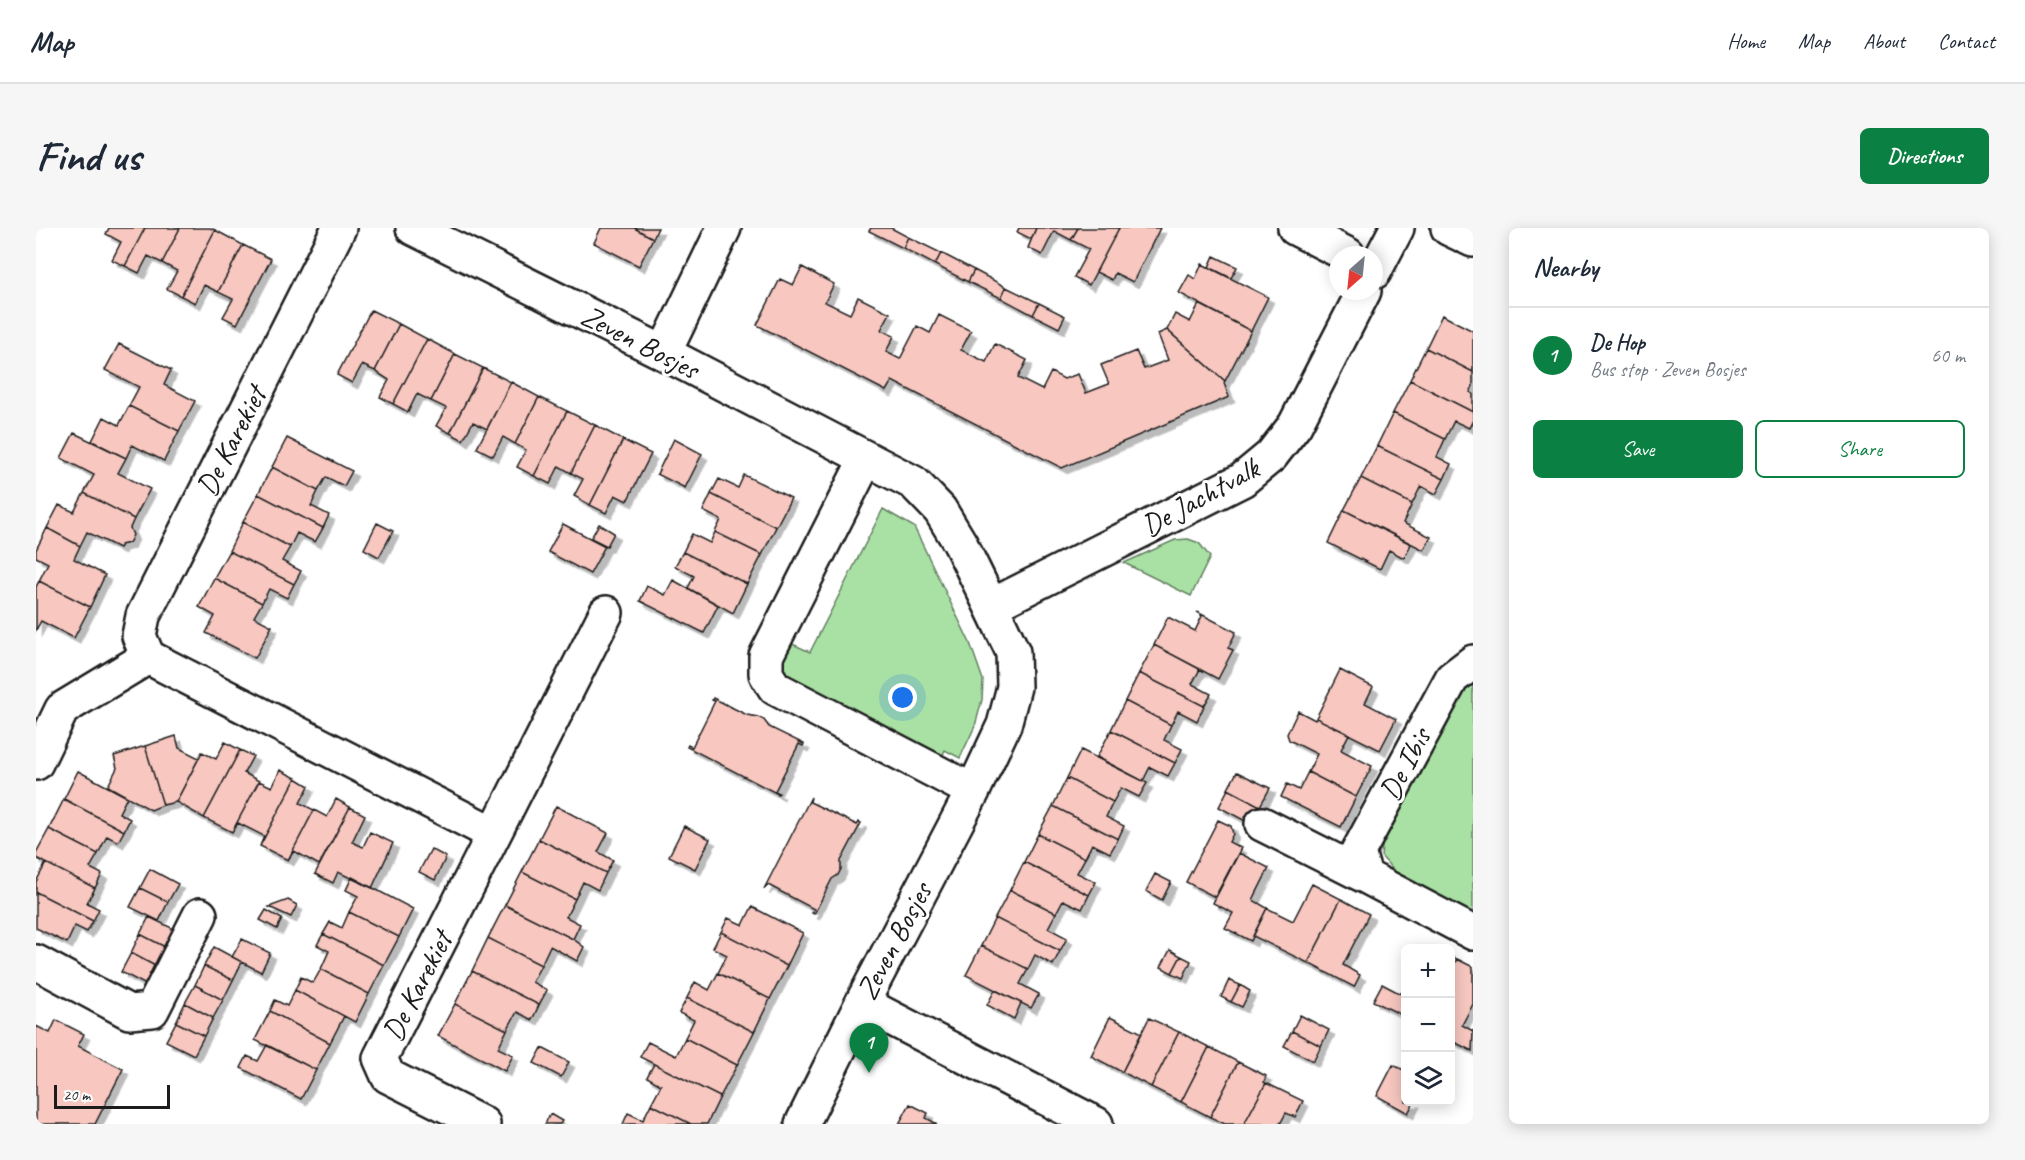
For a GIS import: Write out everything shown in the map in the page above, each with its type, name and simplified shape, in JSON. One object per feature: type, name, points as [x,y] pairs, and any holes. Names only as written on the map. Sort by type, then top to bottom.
[{"type":"street","name":"De Karekiet","points":[[148,657],[139,636],[143,616],[339,228]]},
{"type":"street","name":"Zeven Bosjes","points":[[413,228],[664,353],[914,483],[940,510],[960,543],[1013,652],[1014,687],[1004,725],[973,791],[862,1003],[802,1124]]},
{"type":"street","points":[[664,353],[724,228]]},
{"type":"street","points":[[1295,228],[1329,248]]},
{"type":"street","name":"De Jachtvalk","points":[[1383,248],[1397,228]]},
{"type":"street","points":[[1448,228],[1473,240]]},
{"type":"street","name":"De Jachtvalk","points":[[991,606],[1242,480],[1272,456],[1295,425],[1353,300]]},
{"type":"street","points":[[866,459],[766,656],[766,674],[775,688],[973,791]]},
{"type":"street","name":"De Karekiet","points":[[483,1124],[388,1076],[380,1058],[606,613]]},
{"type":"street","points":[[36,763],[62,709],[148,657],[494,834]]},
{"type":"street","name":"De Ibis","points":[[1365,876],[1358,852],[1452,678],[1473,662]]},
{"type":"street","points":[[1262,824],[1473,933]]},
{"type":"street","points":[[36,962],[129,1012],[152,1010],[200,915]]},
{"type":"street","points":[[862,1003],[1096,1124]]},
{"type":"green space","points":[[883,509],[914,527],[970,643],[983,680],[982,700],[975,726],[960,758],[945,750],[941,759],[786,677],[779,660],[786,641],[810,652]]},
{"type":"green space","points":[[1188,539],[1199,543],[1210,557],[1191,596],[1124,563],[1175,540]]},
{"type":"green space","points":[[1472,685],[1473,913],[1395,872],[1381,856],[1384,832],[1459,696]]},
{"type":"building","points":[[109,228],[145,228],[125,266],[112,260],[121,242],[106,234]]},
{"type":"building","points":[[145,228],[180,228],[162,263],[148,256],[139,273],[125,266]]},
{"type":"building","points":[[180,228],[215,230],[181,296],[167,289],[177,271],[162,263]]},
{"type":"building","points":[[601,228],[634,228],[653,238],[639,266],[594,243]]},
{"type":"building","points":[[634,228],[658,228],[653,238]]},
{"type":"building","points":[[871,228],[891,228],[908,237],[903,248],[869,231]]},
{"type":"building","points":[[1019,228],[1036,228],[1031,239],[1017,232]]},
{"type":"building","points":[[1036,228],[1078,228],[1071,240],[1054,231],[1042,255],[1028,248]]},
{"type":"building","points":[[1078,228],[1119,228],[1089,285],[1074,277],[1089,249],[1071,240]]},
{"type":"building","points":[[1119,228],[1160,228],[1133,282],[1115,273],[1112,280],[1096,272]]},
{"type":"building","points":[[215,230],[243,245],[218,292],[204,285],[195,303],[181,296]]},
{"type":"building","points":[[908,237],[941,253],[935,265],[903,248]]},
{"type":"building","points":[[243,245],[271,259],[237,324],[223,317],[233,299],[218,292]]},
{"type":"building","points":[[941,253],[974,270],[968,282],[935,265]]},
{"type":"building","points":[[1214,256],[1237,267],[1231,278],[1209,267]]},
{"type":"building","points":[[1202,264],[1268,297],[1251,331],[1179,293],[1189,275],[1195,279]]},
{"type":"building","points":[[802,267],[834,284],[825,302],[850,314],[858,297],[890,313],[881,330],[894,336],[886,352],[900,359],[917,326],[930,333],[939,315],[971,331],[961,350],[986,362],[995,344],[1027,360],[1018,378],[1042,390],[1051,372],[1064,379],[1078,374],[1086,393],[1109,384],[1101,365],[1136,351],[1144,369],[1168,360],[1158,334],[1167,330],[1225,381],[1229,397],[1062,468],[892,381],[886,391],[757,325],[780,279],[793,285]]},
{"type":"building","points":[[974,270],[1006,287],[1001,298],[968,282]]},
{"type":"building","points":[[1006,287],[1039,303],[1033,315],[1001,298]]},
{"type":"building","points":[[1039,303],[1065,316],[1059,328],[1033,315]]},
{"type":"building","points":[[1199,304],[1251,331],[1225,381],[1167,330],[1175,314],[1190,322]]},
{"type":"building","points":[[371,310],[399,324],[375,371],[362,365],[352,383],[337,375]]},
{"type":"building","points":[[1442,315],[1473,331],[1473,372],[1426,348]]},
{"type":"building","points":[[399,324],[427,339],[393,404],[380,397],[389,380],[375,371]]},
{"type":"building","points":[[427,339],[455,354],[431,401],[417,394],[408,412],[393,404]]},
{"type":"building","points":[[119,344],[171,370],[164,385],[195,401],[179,431],[129,406],[139,387],[105,370]]},
{"type":"building","points":[[1426,348],[1473,372],[1473,386],[1470,392],[1473,394],[1473,412],[1410,380]]},
{"type":"building","points":[[455,354],[483,368],[450,433],[436,426],[446,408],[431,401]]},
{"type":"building","points":[[483,368],[511,382],[487,429],[473,422],[463,440],[450,433]]},
{"type":"building","points":[[1410,380],[1473,412],[1473,420],[1469,428],[1454,421],[1445,439],[1393,413]]},
{"type":"building","points":[[511,382],[539,397],[515,444],[503,437],[493,456],[477,448]]},
{"type":"building","points":[[539,397],[567,411],[534,476],[517,467],[526,450],[515,444]]},
{"type":"building","points":[[129,406],[179,431],[164,461],[132,445],[126,458],[92,441],[104,417],[119,425]]},
{"type":"building","points":[[567,411],[595,425],[571,473],[559,466],[550,484],[534,476]]},
{"type":"building","points":[[1393,413],[1445,439],[1437,457],[1451,464],[1444,479],[1377,446]]},
{"type":"building","points":[[595,425],[623,440],[590,505],[574,496],[583,479],[571,473]]},
{"type":"building","points":[[74,433],[126,458],[118,473],[150,489],[134,519],[84,493],[94,475],[61,458]]},
{"type":"building","points":[[287,438],[352,471],[344,486],[326,477],[318,491],[272,467]]},
{"type":"building","points":[[674,439],[702,454],[685,488],[657,474]]},
{"type":"building","points":[[623,440],[651,454],[627,501],[615,495],[606,513],[590,505]]},
{"type":"building","points":[[1377,446],[1444,479],[1436,494],[1421,486],[1412,504],[1361,478]]},
{"type":"building","points":[[272,467],[318,491],[311,506],[329,515],[323,528],[258,494]]},
{"type":"building","points":[[744,475],[791,498],[776,527],[711,494],[719,479],[738,488]]},
{"type":"building","points":[[1361,478],[1412,504],[1403,523],[1431,537],[1424,550],[1344,510]]},
{"type":"building","points":[[84,493],[134,519],[130,528],[133,535],[129,543],[119,548],[87,532],[80,546],[47,528],[59,505],[74,512]]},
{"type":"building","points":[[258,494],[323,528],[315,542],[297,533],[290,547],[243,522]]},
{"type":"building","points":[[711,494],[776,527],[762,555],[715,532],[721,520],[703,511]]},
{"type":"building","points":[[1344,510],[1411,544],[1404,558],[1389,550],[1380,569],[1328,543]]},
{"type":"building","points":[[243,522],[290,547],[282,561],[301,571],[294,584],[229,551]]},
{"type":"building","points":[[377,523],[393,531],[379,557],[364,549]]},
{"type":"building","points":[[563,524],[605,546],[590,574],[548,552]]},
{"type":"building","points":[[599,524],[614,533],[607,546],[591,538]]},
{"type":"building","points":[[47,528],[80,546],[74,559],[105,575],[90,607],[39,581],[48,563],[36,557],[36,550]]},
{"type":"building","points":[[715,532],[762,555],[747,584],[683,552],[692,534],[710,543]]},
{"type":"building","points":[[229,551],[294,584],[287,598],[269,589],[262,603],[214,578]]},
{"type":"building","points":[[683,552],[747,584],[733,613],[688,588],[694,576],[675,566]]},
{"type":"building","points":[[214,578],[262,603],[254,617],[272,626],[255,658],[206,633],[215,616],[199,607]]},
{"type":"building","points":[[673,580],[718,605],[704,633],[640,601],[647,586],[665,595]]},
{"type":"building","points":[[39,581],[90,607],[74,638],[41,621],[36,630],[36,587]]},
{"type":"building","points":[[1197,612],[1236,632],[1228,648],[1233,650],[1218,679],[1154,645],[1168,617],[1195,631],[1202,616]]},
{"type":"building","points":[[1154,645],[1200,669],[1192,684],[1211,694],[1204,706],[1139,673]]},
{"type":"building","points":[[1340,670],[1373,687],[1365,703],[1396,719],[1380,750],[1316,718]]},
{"type":"building","points":[[1139,673],[1204,706],[1197,721],[1178,711],[1171,725],[1125,701]]},
{"type":"building","points":[[713,698],[747,715],[764,720],[769,727],[804,744],[803,746],[799,744],[775,791],[778,794],[687,747],[688,745],[692,747],[715,701],[712,700]]},
{"type":"building","points":[[1125,701],[1171,725],[1164,740],[1182,749],[1175,763],[1111,730]]},
{"type":"building","points":[[1298,711],[1349,734],[1341,750],[1372,766],[1356,797],[1308,772],[1317,754],[1289,740],[1287,734]]},
{"type":"building","points":[[1111,730],[1175,763],[1168,776],[1150,767],[1143,781],[1097,757]]},
{"type":"building","points":[[176,736],[179,748],[199,758],[176,802],[163,805],[145,746]]},
{"type":"building","points":[[225,742],[240,750],[204,818],[176,802],[202,752],[216,759]]},
{"type":"building","points":[[145,746],[163,805],[151,810],[108,786],[117,768],[114,756]]},
{"type":"building","points":[[240,750],[253,756],[244,773],[259,781],[232,832],[204,818]]},
{"type":"building","points":[[1081,750],[1147,783],[1139,797],[1121,788],[1113,802],[1067,778]]},
{"type":"building","points":[[280,770],[296,778],[260,846],[264,836],[238,823],[232,832],[259,781],[272,787]]},
{"type":"building","points":[[78,771],[127,797],[119,813],[130,819],[124,831],[64,799]]},
{"type":"building","points":[[1237,772],[1270,788],[1260,806],[1228,789]]},
{"type":"building","points":[[1308,772],[1356,797],[1341,827],[1281,797],[1287,784],[1299,790]]},
{"type":"building","points":[[296,778],[309,786],[300,803],[314,810],[288,860],[260,846]]},
{"type":"building","points":[[1067,778],[1113,802],[1106,817],[1124,826],[1118,839],[1053,806]]},
{"type":"building","points":[[1228,789],[1260,806],[1251,824],[1219,807]]},
{"type":"building","points":[[811,797],[810,802],[857,825],[861,823],[841,861],[838,875],[832,879],[814,914],[812,913],[814,909],[768,885],[764,889]]},
{"type":"building","points":[[64,799],[124,831],[118,842],[107,836],[98,854],[49,829]]},
{"type":"building","points":[[336,799],[350,807],[319,865],[294,851],[288,860],[314,810],[327,817]]},
{"type":"building","points":[[556,806],[608,833],[598,852],[613,860],[606,873],[539,839]]},
{"type":"building","points":[[1053,806],[1118,839],[1110,853],[1092,844],[1085,858],[1038,834]]},
{"type":"building","points":[[350,807],[365,815],[352,842],[363,847],[370,832],[393,843],[372,888],[338,872],[333,883],[315,874]]},
{"type":"building","points":[[1218,820],[1231,826],[1233,834],[1229,842],[1241,848],[1215,897],[1186,882]]},
{"type":"building","points":[[684,826],[710,839],[695,869],[669,856]]},
{"type":"building","points":[[49,829],[98,854],[90,868],[102,874],[95,888],[36,858],[36,853]]},
{"type":"building","points":[[1038,834],[1085,858],[1077,873],[1096,882],[1089,895],[1024,862]]},
{"type":"building","points":[[539,839],[606,873],[598,890],[583,882],[575,899],[522,872]]},
{"type":"building","points":[[431,849],[446,857],[435,880],[419,872]]},
{"type":"building","points":[[1239,853],[1269,868],[1253,900],[1267,908],[1251,941],[1225,928],[1233,913],[1213,903]]},
{"type":"building","points":[[1024,862],[1089,895],[1082,909],[1063,900],[1056,913],[1010,890]]},
{"type":"building","points":[[46,863],[95,888],[87,903],[99,909],[93,921],[36,892],[36,882]]},
{"type":"building","points":[[150,869],[178,884],[168,902],[140,888]]},
{"type":"building","points":[[522,872],[575,899],[566,917],[580,924],[573,939],[505,905]]},
{"type":"building","points":[[1155,874],[1171,882],[1162,900],[1146,891]]},
{"type":"building","points":[[352,877],[413,909],[399,937],[349,912],[358,896],[346,890]]},
{"type":"building","points":[[1312,884],[1341,899],[1308,963],[1253,936],[1267,908],[1293,921]]},
{"type":"building","points":[[140,888],[168,902],[159,921],[130,907]]},
{"type":"building","points":[[1010,890],[1056,913],[1048,928],[1067,938],[1060,951],[995,918]]},
{"type":"building","points":[[36,892],[93,921],[87,932],[75,926],[67,943],[36,928]]},
{"type":"building","points":[[1341,899],[1369,914],[1343,965],[1360,975],[1354,987],[1308,963]]},
{"type":"building","points":[[288,900],[297,905],[291,917],[269,907]]},
{"type":"building","points":[[505,905],[573,939],[584,947],[577,961],[550,946],[541,965],[488,938]]},
{"type":"building","points":[[752,907],[803,933],[787,966],[721,932],[728,918],[743,925]]},
{"type":"building","points":[[266,910],[282,919],[277,929],[260,920]]},
{"type":"building","points":[[349,912],[399,937],[384,965],[323,934],[330,922],[342,928]]},
{"type":"building","points":[[149,917],[178,931],[169,949],[140,934]]},
{"type":"building","points":[[995,918],[1060,951],[1053,965],[1035,955],[1028,969],[981,946]]},
{"type":"building","points":[[721,932],[787,966],[770,999],[718,973],[727,955],[713,948]]},
{"type":"building","points":[[140,934],[169,949],[159,968],[131,953]]},
{"type":"building","points":[[323,934],[384,965],[369,994],[321,969],[329,951],[317,945]]},
{"type":"building","points":[[488,938],[541,965],[532,982],[547,990],[539,1005],[472,971]]},
{"type":"building","points":[[242,939],[270,953],[261,972],[232,957]]},
{"type":"building","points":[[981,946],[1028,969],[1020,984],[1039,994],[1031,1008],[966,975]]},
{"type":"building","points":[[214,947],[242,962],[233,980],[204,966]]},
{"type":"building","points":[[1170,950],[1181,956],[1172,973],[1161,967]]},
{"type":"building","points":[[131,953],[159,968],[150,987],[121,972]]},
{"type":"building","points":[[1181,956],[1191,961],[1183,978],[1172,973]]},
{"type":"building","points":[[1457,959],[1473,967],[1473,1004],[1462,1025],[1473,1031],[1472,1051],[1455,1042],[1455,963]]},
{"type":"building","points":[[204,966],[233,980],[223,1000],[195,985]]},
{"type":"building","points":[[321,969],[369,994],[355,1022],[295,990],[301,977],[313,983]]},
{"type":"building","points":[[472,971],[539,1005],[532,1020],[517,1012],[507,1030],[455,1004]]},
{"type":"building","points":[[718,973],[770,999],[754,1032],[687,998],[695,982],[709,990]]},
{"type":"building","points":[[1229,980],[1240,985],[1231,1002],[1221,997]]},
{"type":"building","points":[[1382,984],[1401,994],[1401,1015],[1373,1001]]},
{"type":"building","points":[[195,985],[223,1000],[213,1018],[185,1003]]},
{"type":"building","points":[[1240,985],[1250,991],[1242,1007],[1231,1002]]},
{"type":"building","points":[[295,990],[344,1016],[330,1043],[270,1011],[275,1000],[287,1006]]},
{"type":"building","points":[[995,990],[1021,1003],[1014,1019],[987,1005]]},
{"type":"building","points":[[687,998],[754,1032],[737,1065],[685,1038],[694,1020],[679,1013]]},
{"type":"building","points":[[185,1003],[213,1018],[204,1036],[176,1022]]},
{"type":"building","points":[[455,1004],[507,1030],[498,1048],[513,1055],[505,1071],[438,1036]]},
{"type":"building","points":[[270,1011],[330,1043],[316,1070],[255,1040]]},
{"type":"building","points":[[1300,1015],[1329,1030],[1321,1046],[1292,1031]]},
{"type":"building","points":[[1110,1017],[1142,1033],[1122,1072],[1091,1056]]},
{"type":"building","points":[[1149,1018],[1179,1032],[1151,1087],[1122,1072]]},
{"type":"building","points":[[56,1020],[84,1034],[78,1046],[123,1069],[95,1124],[36,1124],[36,1026],[50,1033]]},
{"type":"building","points":[[176,1022],[204,1036],[194,1055],[166,1041]]},
{"type":"building","points":[[1292,1031],[1321,1046],[1313,1061],[1284,1046]]},
{"type":"building","points":[[1179,1032],[1209,1047],[1181,1102],[1151,1087]]},
{"type":"building","points":[[685,1038],[737,1065],[720,1097],[640,1057],[648,1042],[676,1056]]},
{"type":"building","points":[[267,1045],[316,1070],[301,1099],[241,1068],[247,1056],[258,1061]]},
{"type":"building","points":[[1209,1047],[1238,1062],[1210,1117],[1181,1102]]},
{"type":"building","points":[[542,1048],[569,1062],[561,1077],[534,1063]]},
{"type":"building","points":[[1238,1062],[1266,1076],[1264,1082],[1266,1083],[1244,1124],[1225,1124],[1210,1117]]},
{"type":"building","points":[[654,1064],[720,1097],[707,1124],[691,1124],[651,1104],[661,1085],[647,1077]]},
{"type":"building","points":[[1393,1065],[1401,1069],[1401,1106],[1412,1106],[1408,1113],[1377,1096]]},
{"type":"building","points":[[1266,1083],[1303,1101],[1295,1117],[1286,1113],[1280,1124],[1244,1124]]},
{"type":"building","points":[[651,1104],[691,1124],[623,1124],[628,1113],[643,1120]]},
{"type":"building","points":[[910,1104],[928,1113],[926,1118],[937,1124],[899,1124]]},
{"type":"building","points":[[550,1114],[562,1121],[560,1124],[545,1124]]},
{"type":"place","name":"De Hop","points":[[869,1073]]}]
